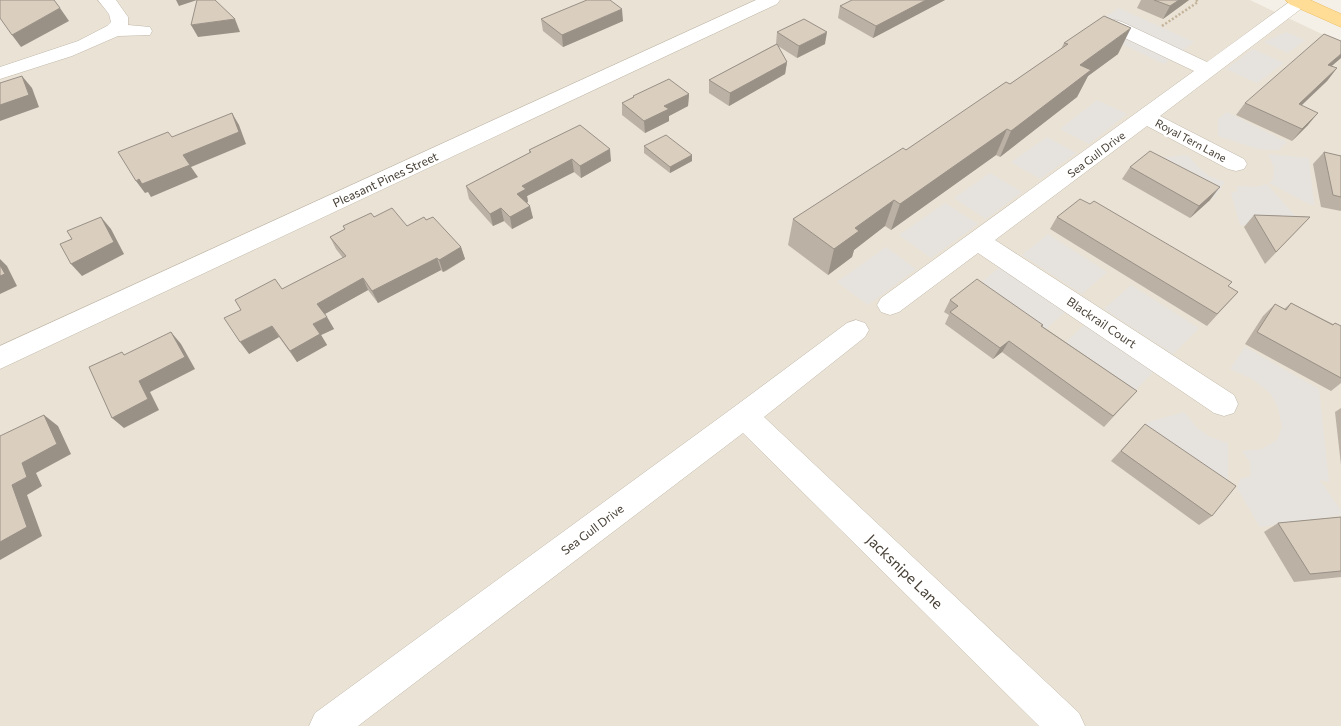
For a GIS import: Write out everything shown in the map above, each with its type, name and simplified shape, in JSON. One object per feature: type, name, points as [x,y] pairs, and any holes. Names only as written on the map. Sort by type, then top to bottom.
[{"type":"main road","points":[[1298,1],[1341,21]]},
{"type":"street","points":[[0,73],[92,43],[115,30],[120,23],[120,16],[107,0]]},
{"type":"street","name":"Pleasant Pines Street","points":[[0,358],[771,0]]},
{"type":"street","name":"Sea Gull Drive","points":[[890,306],[1146,117],[1298,1]]},
{"type":"street","points":[[1115,26],[1208,70]]},
{"type":"street","points":[[115,30],[143,32]]},
{"type":"street","name":"Royal Tern Lane","points":[[1146,117],[1236,164]]},
{"type":"street","name":"Blackrail Court","points":[[979,241],[1224,404]]},
{"type":"street","name":"Sea Gull Drive","points":[[328,726],[744,416],[856,330]]},
{"type":"street","name":"Jacksnipe Lane","points":[[744,416],[1066,726]]},
{"type":"path","points":[[1190,1],[1196,2]]},
{"type":"path","points":[[1143,40],[1196,2]]},
{"type":"path","points":[[1178,9],[1184,12]]},
{"type":"path","points":[[1166,18],[1171,21]]},
{"type":"shaded area","points":[[0,0],[1250,0],[1341,43],[1341,726],[0,726]]},
{"type":"shaded area","points":[[1119,8],[1194,42],[1164,64],[1088,28]]},
{"type":"shaded area","points":[[1286,32],[1305,40],[1288,53],[1264,42]]},
{"type":"shaded area","points":[[1253,49],[1284,63],[1257,83],[1226,69]]},
{"type":"shaded area","points":[[1097,100],[1127,114],[1089,144],[1060,129]]},
{"type":"shaded area","points":[[1227,112],[1287,142],[1279,150],[1258,149],[1218,136],[1218,119]]},
{"type":"shaded area","points":[[1047,137],[1076,153],[1040,179],[1011,162]]},
{"type":"shaded area","points":[[1268,154],[1309,158],[1314,205],[1269,183],[1273,179],[1274,167]]},
{"type":"shaded area","points":[[1183,155],[1189,156],[1209,176],[1225,182],[1213,199],[1146,163],[1149,160]]},
{"type":"shaded area","points":[[990,173],[1022,192],[986,219],[954,198]]},
{"type":"shaded area","points":[[1267,184],[1303,225],[1240,225],[1231,193],[1237,191],[1237,186],[1256,187]]},
{"type":"shaded area","points":[[945,203],[978,224],[931,258],[899,235]]},
{"type":"shaded area","points":[[1048,234],[1107,272],[1082,294],[1022,255]]},
{"type":"shaded area","points":[[886,247],[916,269],[868,305],[837,282]]},
{"type":"shaded area","points":[[1000,267],[1066,311],[1039,335],[976,287]]},
{"type":"shaded area","points":[[1131,285],[1199,328],[1173,354],[1104,309]]},
{"type":"shaded area","points":[[1084,325],[1154,371],[1127,399],[1057,351]]},
{"type":"shaded area","points":[[1245,347],[1319,389],[1329,482],[1320,480],[1341,511],[1341,515],[1260,527],[1237,488],[1240,479],[1251,476],[1250,462],[1242,451],[1262,449],[1277,440],[1282,427],[1278,407],[1270,393],[1252,379],[1230,369]]},
{"type":"shaded area","points":[[1184,412],[1197,428],[1210,437],[1228,443],[1228,478],[1219,490],[1138,434],[1148,422]]},
{"type":"building","points":[[0,0],[54,0],[60,8],[12,35],[0,18]]},
{"type":"building","points":[[197,0],[215,0],[235,19],[191,25]]},
{"type":"building","points":[[587,0],[610,0],[622,9],[562,35],[541,19]]},
{"type":"building","points":[[852,0],[926,0],[876,26],[840,6]]},
{"type":"building","points":[[1154,0],[1179,0],[1170,6]]},
{"type":"building","points":[[1104,16],[1131,28],[1080,65],[1091,70],[1011,131],[1007,129],[900,204],[894,200],[855,228],[859,231],[834,249],[793,219],[903,148],[906,150],[1006,82],[1010,84],[1068,44],[1064,43]]},
{"type":"building","points":[[804,19],[827,32],[799,46],[777,32]]},
{"type":"building","points":[[1324,34],[1341,41],[1341,54],[1328,65],[1337,68],[1299,104],[1318,113],[1302,129],[1245,103]]},
{"type":"building","points":[[777,44],[787,62],[730,93],[709,80]]},
{"type":"building","points":[[22,76],[29,95],[0,105],[0,83]]},
{"type":"building","points":[[669,79],[689,94],[664,106],[669,109],[644,121],[622,103],[633,96]]},
{"type":"building","points":[[232,113],[239,132],[183,155],[190,165],[142,184],[139,179],[136,181],[118,152],[168,132],[172,137]]},
{"type":"building","points":[[580,125],[610,149],[580,166],[572,159],[522,186],[526,189],[517,194],[530,206],[510,217],[501,208],[490,214],[466,186],[531,152],[529,150]]},
{"type":"building","points":[[666,135],[692,155],[670,167],[644,146]]},
{"type":"building","points":[[1150,151],[1220,187],[1199,206],[1130,167]]},
{"type":"building","points":[[1324,152],[1341,156],[1341,197],[1333,195]]},
{"type":"building","points":[[1080,199],[1090,204],[1094,201],[1232,282],[1228,286],[1238,292],[1217,314],[1057,217]]},
{"type":"building","points":[[392,208],[407,226],[424,217],[426,220],[433,217],[461,247],[439,260],[437,258],[372,291],[363,278],[317,304],[327,317],[313,324],[320,334],[290,351],[272,326],[240,342],[224,318],[241,310],[235,300],[275,279],[282,289],[346,256],[330,237],[345,229],[343,226],[371,213],[374,217]]},
{"type":"building","points":[[1254,215],[1310,217],[1276,252]]},
{"type":"building","points":[[101,217],[114,242],[71,264],[60,244],[72,239],[67,231]]},
{"type":"building","points":[[0,265],[5,274],[0,276]]},
{"type":"building","points":[[977,279],[1043,325],[1041,326],[1137,391],[1113,416],[1009,341],[1000,348],[950,312],[958,306],[950,300]]},
{"type":"building","points":[[1291,303],[1333,325],[1335,323],[1341,326],[1341,378],[1257,332],[1275,304],[1286,310]]},
{"type":"building","points":[[171,332],[185,357],[139,381],[148,399],[112,418],[89,367],[122,352],[124,355]]},
{"type":"building","points":[[44,415],[57,444],[22,463],[27,477],[12,485],[27,527],[0,542],[0,436]]},
{"type":"building","points":[[1145,424],[1236,486],[1212,516],[1121,451]]},
{"type":"building","points":[[1341,517],[1341,571],[1310,574],[1278,523]]}]
